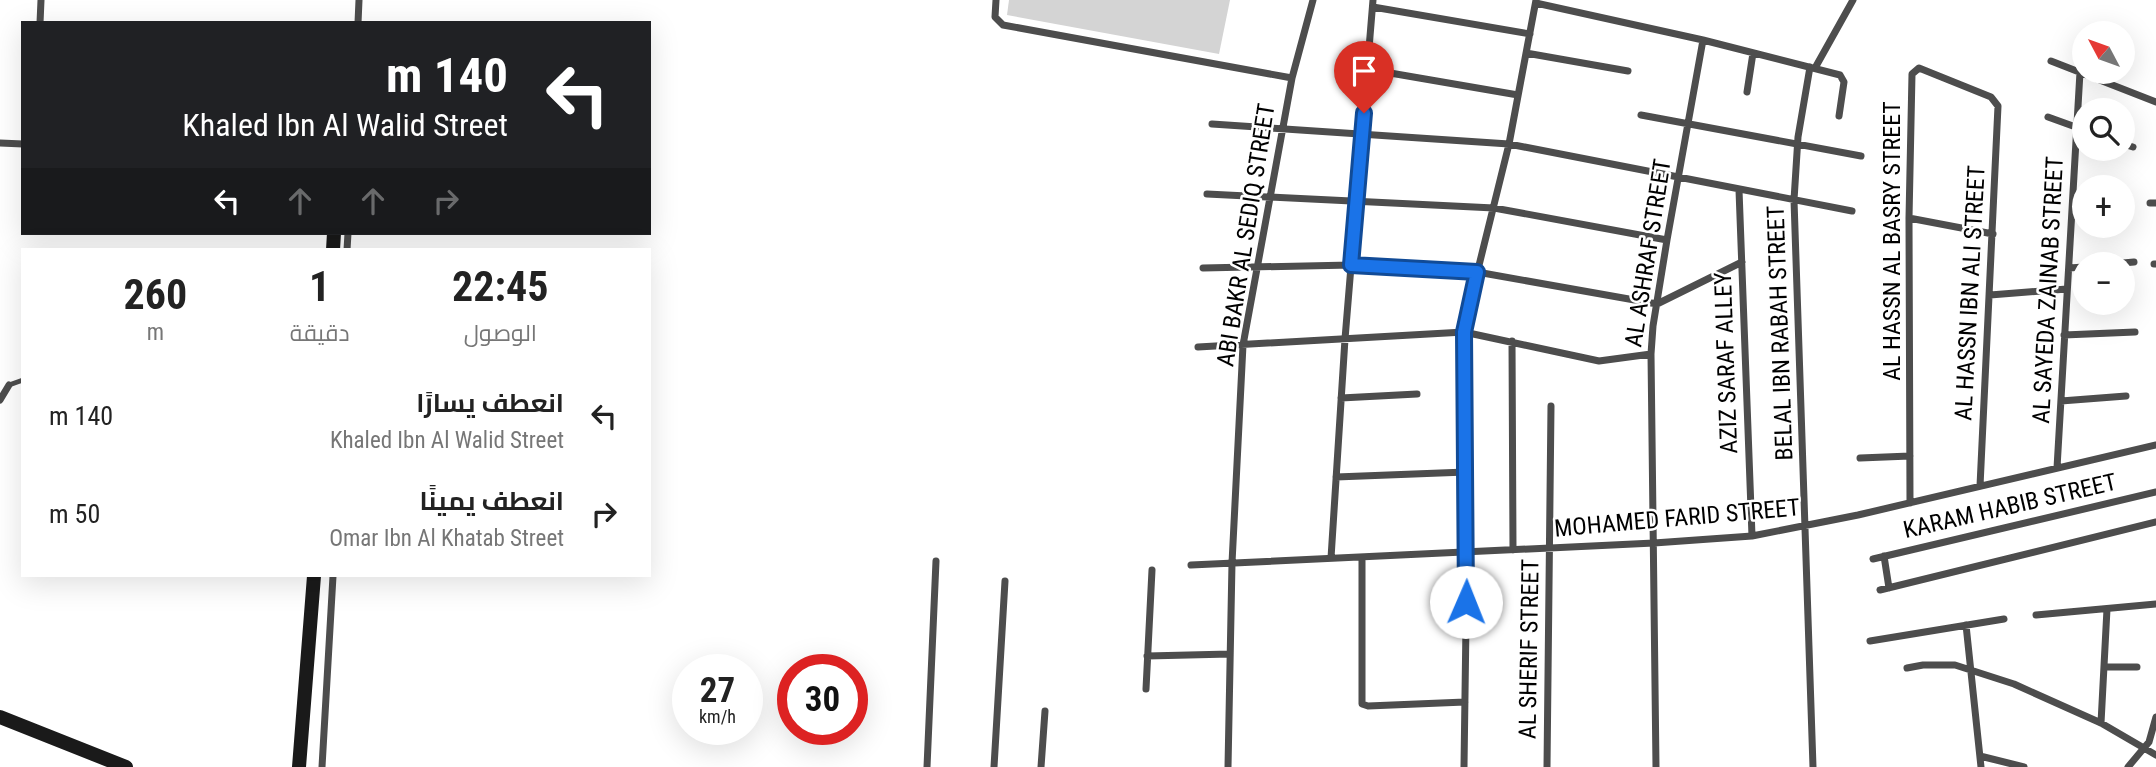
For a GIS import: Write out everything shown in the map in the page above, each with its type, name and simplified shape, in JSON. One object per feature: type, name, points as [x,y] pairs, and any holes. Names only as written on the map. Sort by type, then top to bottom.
[{"type":"street","points":[[40,21],[41,0]]},
{"type":"street","points":[[358,21],[359,0]]},
{"type":"street","points":[[996,0],[995,18],[1003,25],[1292,78]]},
{"type":"street","name":"ABI BAKR AL SEDIQ STREET","points":[[1228,767],[1232,563],[1243,345],[1292,78],[1314,0]]},
{"type":"street","name":"BELAL IBN RABAH STREET","points":[[1813,767],[1794,200],[1797,144],[1813,68],[1853,0]]},
{"type":"street","points":[[1464,767],[1467,552],[1464,332],[1509,144],[1536,1],[1840,75],[1844,78],[1839,116]]},
{"type":"street","points":[[1331,558],[1345,339],[1373,3],[1530,34]]},
{"type":"street","name":"AL ASHRAF STREET","points":[[1656,767],[1651,354],[1667,240],[1703,40]]},
{"type":"street","points":[[1526,53],[1628,71]]},
{"type":"street","points":[[1747,92],[1753,53]]},
{"type":"street","points":[[2051,61],[2072,69]]},
{"type":"street","points":[[1367,69],[1518,95]]},
{"type":"street","name":"AL HASSN AL BASRY STREET","points":[[1910,503],[1909,218],[1912,74],[1915,69],[1923,69],[1991,97],[1996,103]]},
{"type":"street","points":[[2110,84],[2156,102]]},
{"type":"street","name":"AL HASSN IBN ALI STREET","points":[[1980,486],[1993,234],[1998,110],[1996,103]]},
{"type":"street","points":[[1641,115],[1861,156]]},
{"type":"street","points":[[2049,117],[2072,126]]},
{"type":"street","points":[[1212,124],[1509,144],[1852,211]]},
{"type":"street","points":[[0,143],[21,144]]},
{"type":"street","name":"AZIZ SARAF ALLEY","points":[[1739,190],[1752,536]]},
{"type":"street","points":[[1207,194],[1494,208],[1667,240]]},
{"type":"street","name":"AL SAYEDA ZAINAB STREET","points":[[2057,468],[2072,215]]},
{"type":"street","points":[[1909,218],[1993,234]]},
{"type":"street","points":[[1203,268],[1351,265],[1477,272],[1657,304],[1742,262]]},
{"type":"street","points":[[1990,295],[2067,289]]},
{"type":"street","points":[[1198,346],[1464,332],[1599,361],[1651,354]]},
{"type":"street","points":[[2064,335],[2135,332]]},
{"type":"street","points":[[1512,341],[1513,550]]},
{"type":"street","points":[[0,400],[9,385]]},
{"type":"street","points":[[1341,398],[1418,394]]},
{"type":"street","points":[[2061,401],[2126,396]]},
{"type":"street","name":"AL SHERIF STREET","points":[[1547,767],[1551,406]]},
{"type":"street","name":"MOHAMED FARID STREET","points":[[1191,565],[1752,536],[1805,527],[2156,445]]},
{"type":"street","points":[[1860,458],[1910,456]]},
{"type":"street","points":[[1336,477],[1466,472]]},
{"type":"street","name":"KARAM HABIB STREET","points":[[1873,559],[2156,492]]},
{"type":"street","points":[[1880,590],[2156,522]]},
{"type":"street","points":[[1362,556],[1362,704],[1368,706],[1465,702]]},
{"type":"street","points":[[1884,556],[1889,587]]},
{"type":"street","points":[[927,767],[936,561]]},
{"type":"street","points":[[1146,689],[1152,570]]},
{"type":"street","points":[[299,767],[314,577]]},
{"type":"street","points":[[322,767],[333,577]]},
{"type":"street","points":[[994,767],[1005,581]]},
{"type":"street","points":[[2036,615],[2156,604]]},
{"type":"street","points":[[2101,723],[2106,609]]},
{"type":"street","points":[[1870,641],[2004,619]]},
{"type":"street","points":[[1966,625],[1981,767]]},
{"type":"street","points":[[1147,656],[1230,654]]},
{"type":"street","points":[[1907,668],[1939,664],[1971,669],[2014,684],[2101,723],[2156,755]]},
{"type":"street","points":[[2104,667],[2137,667]]},
{"type":"street","points":[[1041,767],[1045,712]]},
{"type":"street","points":[[0,717],[126,767]]},
{"type":"street","points":[[2128,767],[2145,748],[2156,717]]},
{"type":"street","points":[[1980,756],[2024,767]]},
{"type":"lane","points":[[9,385],[21,381]]},
{"type":"shaded area","points":[[1009,0],[1230,0],[1219,54],[1007,15]]},
{"type":"route","points":[[1364,113],[1351,265],[1477,272],[1464,332],[1466,602]]}]
